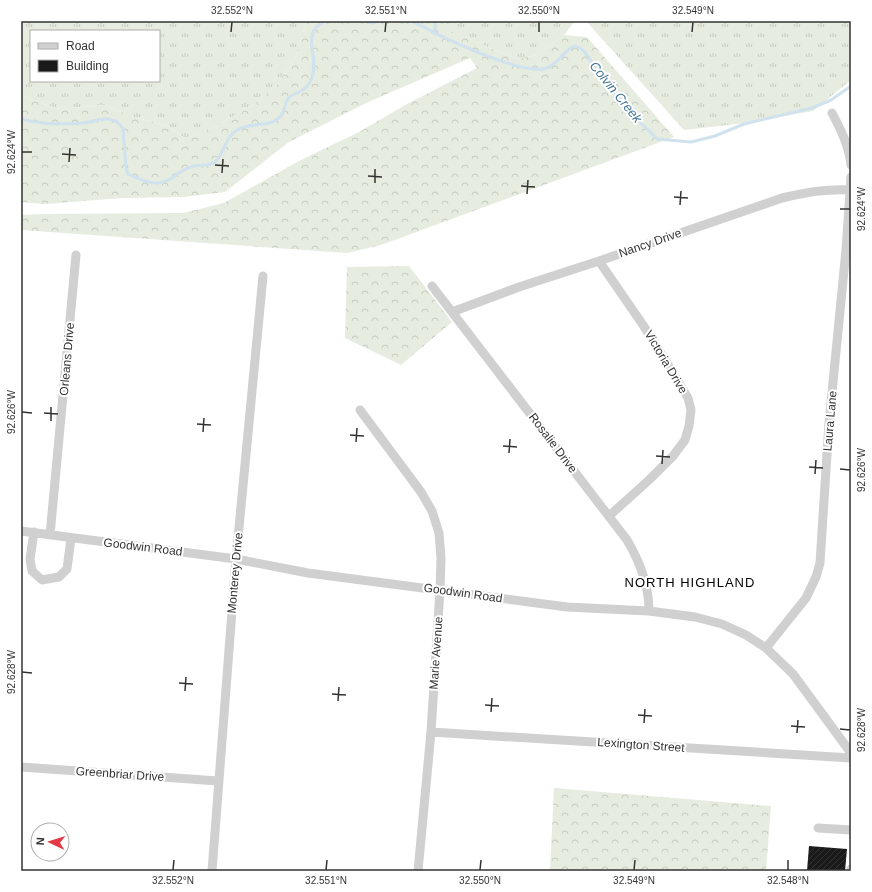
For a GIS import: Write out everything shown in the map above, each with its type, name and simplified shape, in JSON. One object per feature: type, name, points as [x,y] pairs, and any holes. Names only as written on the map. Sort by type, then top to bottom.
[{"type":"street","points":[[832,113],[843,133],[850,156],[851,165]]},
{"type":"street","name":"Laura Lane","points":[[766,648],[806,598],[814,583],[820,564],[829,423],[851,177]]},
{"type":"street","name":"Nancy Drive","points":[[452,312],[519,287],[600,261],[782,198],[827,189],[850,190]]},
{"type":"street","name":"Orleans Drive","points":[[50,535],[76,256]]},
{"type":"street","name":"Victoria Drive","points":[[600,261],[667,363],[688,398],[691,410],[685,440],[674,456],[609,516]]},
{"type":"street","name":"Monterey Drive","points":[[212,871],[236,559],[263,276]]},
{"type":"street","name":"Rosalie Drive","points":[[432,286],[627,540],[637,557],[644,576],[649,597],[649,611]]},
{"type":"street","name":"Marie Avenue","points":[[360,410],[421,492],[432,511],[439,533],[441,558],[440,590],[431,732],[418,871]]},
{"type":"street","name":"Goodwin Road","points":[[21,530],[71,538],[236,559],[308,573],[567,607],[649,611],[695,617],[722,624],[746,635],[766,648],[793,674],[851,753]]},
{"type":"street","points":[[34,532],[30,559],[32,571],[42,580],[59,577],[67,568],[71,538]]},
{"type":"street","name":"Lexington Street","points":[[431,732],[851,758]]},
{"type":"street","name":"Greenbriar Drive","points":[[21,767],[218,781]]},
{"type":"street","points":[[818,828],[851,830]]},
{"type":"green space","points":[[21,21],[307,21],[296,55],[277,85],[252,106],[220,124],[186,139],[168,126],[134,117],[104,105],[59,109],[21,96]]},
{"type":"green space","points":[[307,21],[451,21],[451,31],[517,59],[537,55],[564,35],[587,37],[674,137],[381,245],[347,253],[21,230],[21,215],[183,213],[224,203],[299,161],[359,132],[407,104],[477,68],[470,58],[366,103],[289,142],[225,192],[183,197],[123,198],[44,204],[21,202],[21,96],[59,109],[104,105],[134,117],[168,126],[186,139],[220,124],[252,106],[277,85],[296,55]]},
{"type":"green space","points":[[451,21],[575,21],[564,35],[537,55],[517,59],[451,31]]},
{"type":"green space","points":[[586,21],[851,21],[851,80],[813,111],[745,123],[684,130]]},
{"type":"green space","points":[[409,266],[452,322],[401,365],[345,338],[347,267]]},
{"type":"green space","points":[[554,788],[771,806],[766,871],[550,870]]},
{"type":"building","points":[[809,846],[847,849],[845,871],[807,871]]},
{"type":"waterway","name":"Colvin Creek","points":[[21,119],[60,124],[83,123],[111,119],[119,123],[123,129],[126,168],[128,174],[149,182],[165,182],[188,168],[213,164],[221,154],[227,141],[233,133],[240,128],[269,123],[280,117],[288,99],[304,89],[312,78],[314,70],[312,35],[316,28],[324,21]]},
{"type":"waterway","name":"Colvin Creek","points":[[364,21],[372,23],[381,21]]},
{"type":"waterway","name":"Colvin Creek","points":[[412,21],[434,33],[474,51],[507,63],[536,69],[551,66],[567,51],[575,46],[583,50],[627,109],[657,139],[691,142],[715,136],[744,124],[812,108],[831,100],[851,86]]},
{"type":"waterway","points":[[435,21],[435,33]]},
{"type":"district","name":"NORTH HIGHLAND","points":[[690,582]]}]
